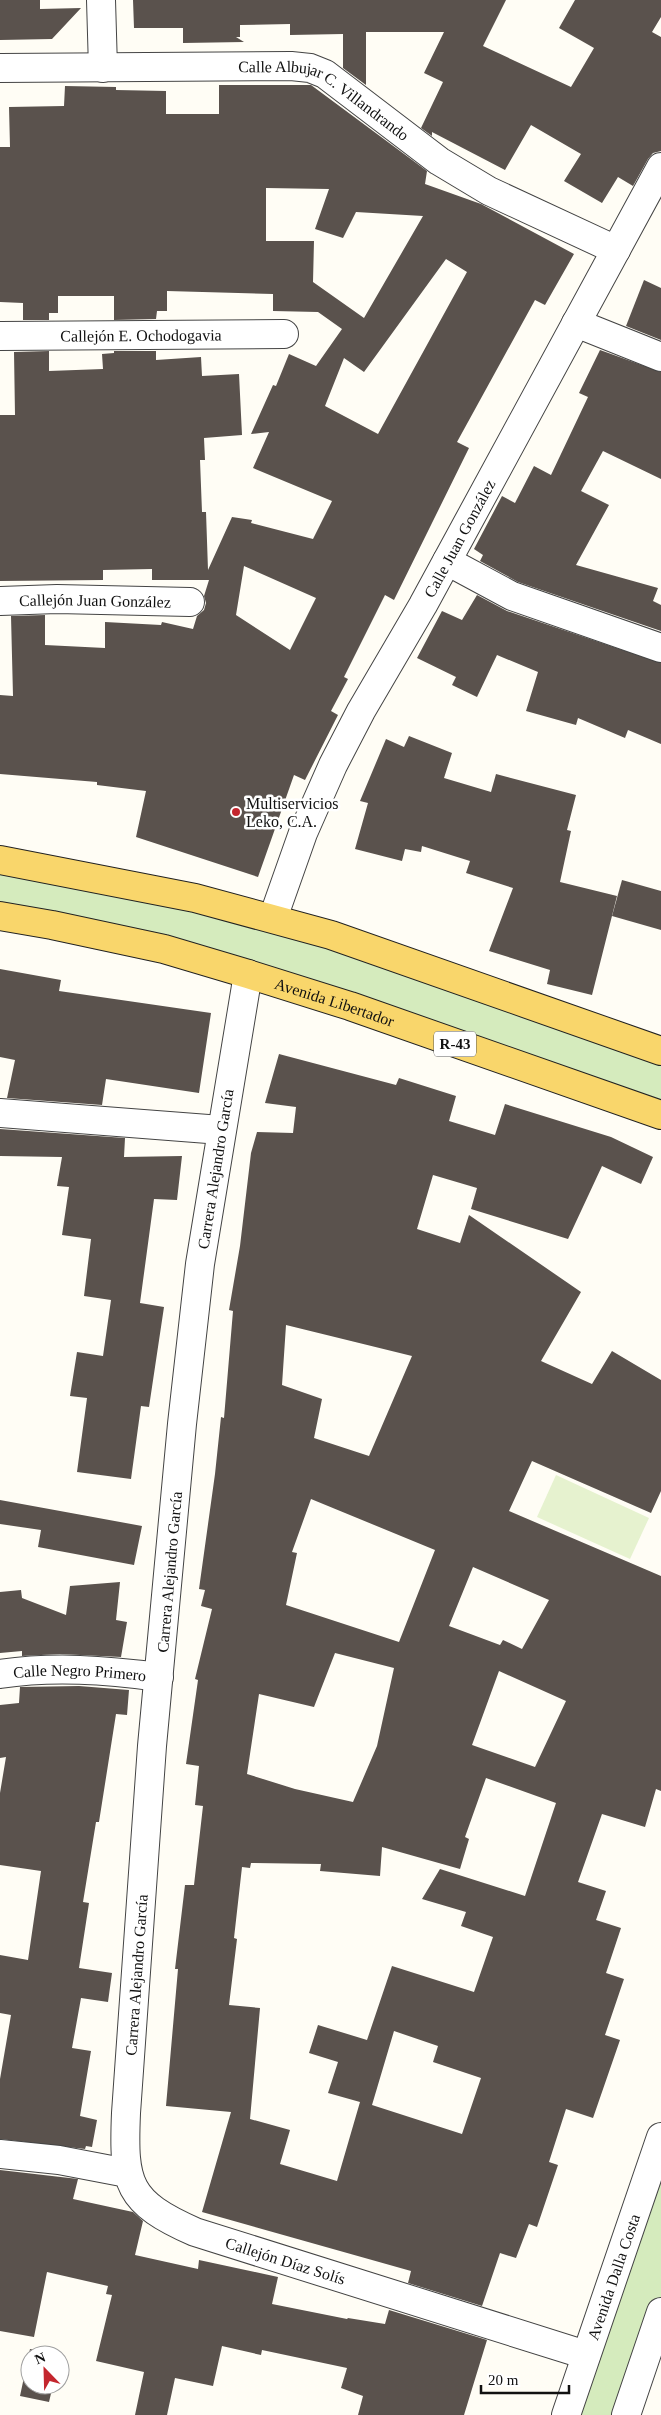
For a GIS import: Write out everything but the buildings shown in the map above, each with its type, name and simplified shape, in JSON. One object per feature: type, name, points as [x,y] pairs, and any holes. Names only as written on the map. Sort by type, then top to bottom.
[{"type":"main road","points":[[0,860],[130,884],[273,918],[356,943],[661,1051]]},
{"type":"main road","name":"Avenida Libertador","points":[[0,916],[164,949],[248,974],[350,1006],[661,1115]]},
{"type":"street","points":[[101,0],[103,68]]},
{"type":"street","name":"Calle Albujar C. Villandrando","points":[[0,68],[291,66],[310,68],[325,74],[440,161],[490,191],[616,250]]},
{"type":"street","name":"Calle Juan González","points":[[273,918],[303,833],[333,766],[383,671],[423,605],[661,167]]},
{"type":"street","points":[[576,323],[661,357]]},
{"type":"street","name":"Callejón E. Ochodogavia","points":[[0,336],[284,334]]},
{"type":"street","points":[[447,561],[512,596],[661,648]]},
{"type":"street","name":"Callejón Juan González","points":[[0,601],[190,602]]},
{"type":"street","name":"Carrera Alejandro García","points":[[127,2173],[124,2154],[126,2113],[151,1755],[184,1405],[200,1264],[248,974]]},
{"type":"street","points":[[0,1113],[221,1130]]},
{"type":"street","name":"Calle Negro Primero","points":[[0,1674],[64,1669],[106,1670],[159,1677]]},
{"type":"street","name":"Avenida Dalla Costa","points":[[566,2415],[661,2137]]},
{"type":"street","points":[[0,2154],[59,2160],[127,2173]]},
{"type":"street","name":"Callejón Díaz Solís","points":[[127,2173],[138,2194],[149,2206],[166,2219],[195,2232],[586,2355]]},
{"type":"street","points":[[626,2415],[661,2312]]},
{"type":"green space","points":[[0,860],[102,879],[661,1051],[661,1115],[350,1006],[0,916]]},
{"type":"green space","points":[[556,1475],[649,1518],[630,1559],[537,1517]]},
{"type":"green space","points":[[661,2137],[661,2312],[626,2415],[566,2415]]},
{"type":"place","name":"Multiservicios Leko, C.A.","points":[[236,812]]}]
